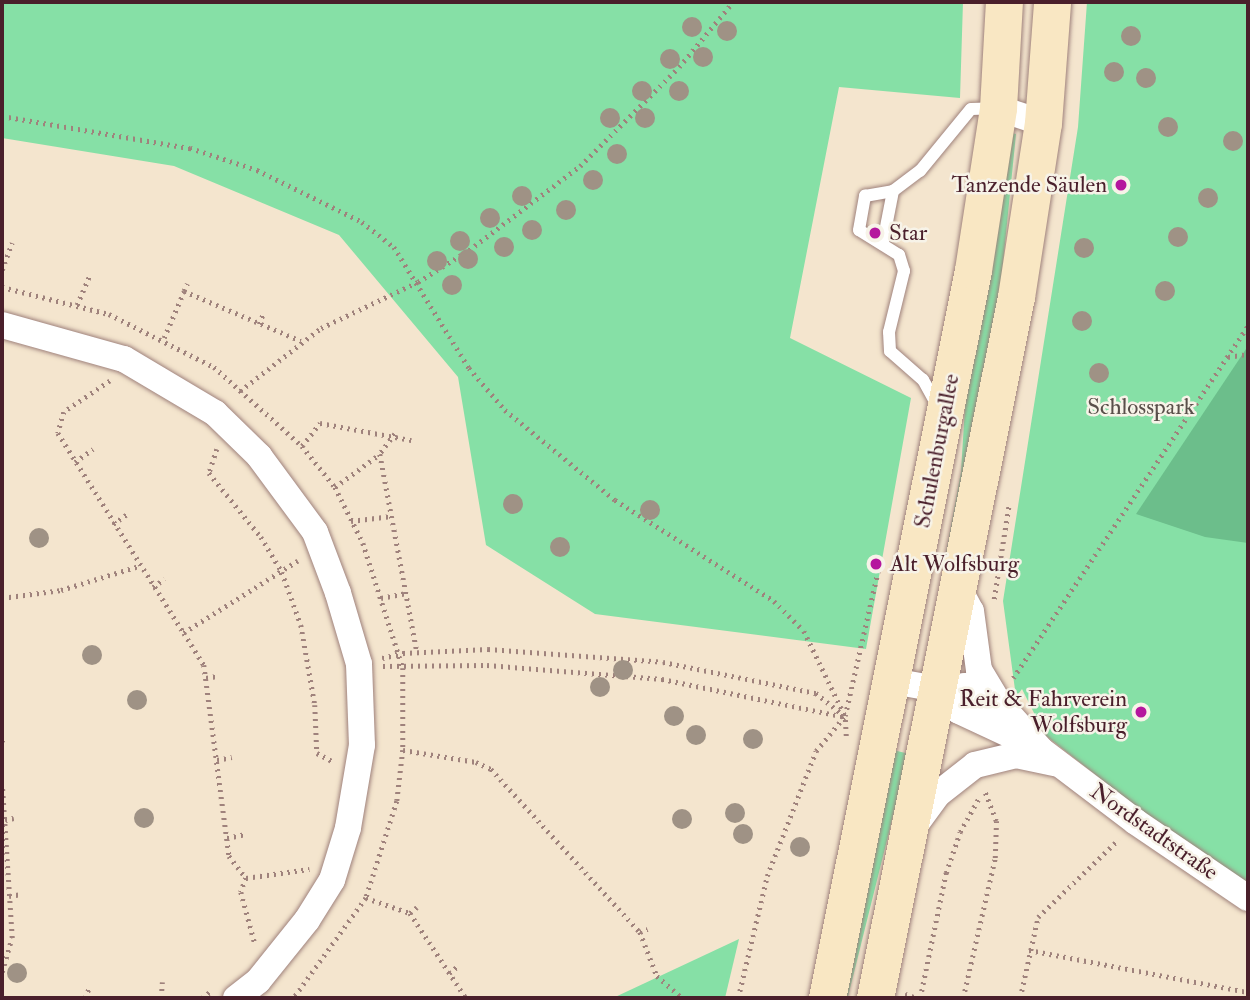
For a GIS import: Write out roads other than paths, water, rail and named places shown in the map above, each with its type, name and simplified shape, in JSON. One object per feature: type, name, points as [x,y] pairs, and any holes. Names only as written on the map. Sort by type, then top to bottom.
[{"type":"street","name":"Schulenburgallee","points":[[827,998],[973,270],[998,108],[1004,2]]},
{"type":"street","name":"Schulenburgallee","points":[[875,998],[1016,297],[1043,123],[1052,2]]},
{"type":"street","points":[[998,108],[1043,123]]},
{"type":"street","points":[[2,326],[124,359],[215,413],[259,456],[320,546],[359,664],[362,745],[348,828],[332,880],[281,954],[229,991]]},
{"type":"street","name":"Nordstadtstraße","points":[[958,587],[971,611],[979,670],[1004,692],[1051,757]]},
{"type":"street","name":"Nordstadtstraße","points":[[892,681],[937,689],[965,686],[1004,692]]},
{"type":"street","name":"Nordstadtstraße","points":[[937,689],[959,711],[1051,757],[1136,822],[1248,898]]},
{"type":"street","name":"Nordstadtstraße","points":[[908,835],[938,794],[975,765],[1016,755],[1051,757]]},
{"type":"lane","points":[[943,415],[923,380],[890,351],[889,332],[904,271],[899,255],[883,242],[859,230],[865,196],[893,191],[920,171],[971,109],[998,108]]},
{"type":"lane","points":[[883,242],[893,191]]},
{"type":"place","name":"Tanzende Säulen","points":[[1121,185]]},
{"type":"place","name":"Star","points":[[875,233]]},
{"type":"place","name":"Alt Wolfsburg","points":[[876,564]]},
{"type":"place","name":"Reit & Fahrverein Wolfsburg","points":[[1141,712]]},
{"type":"park label","name":"Schlosspark","points":[[1141,407]]}]
